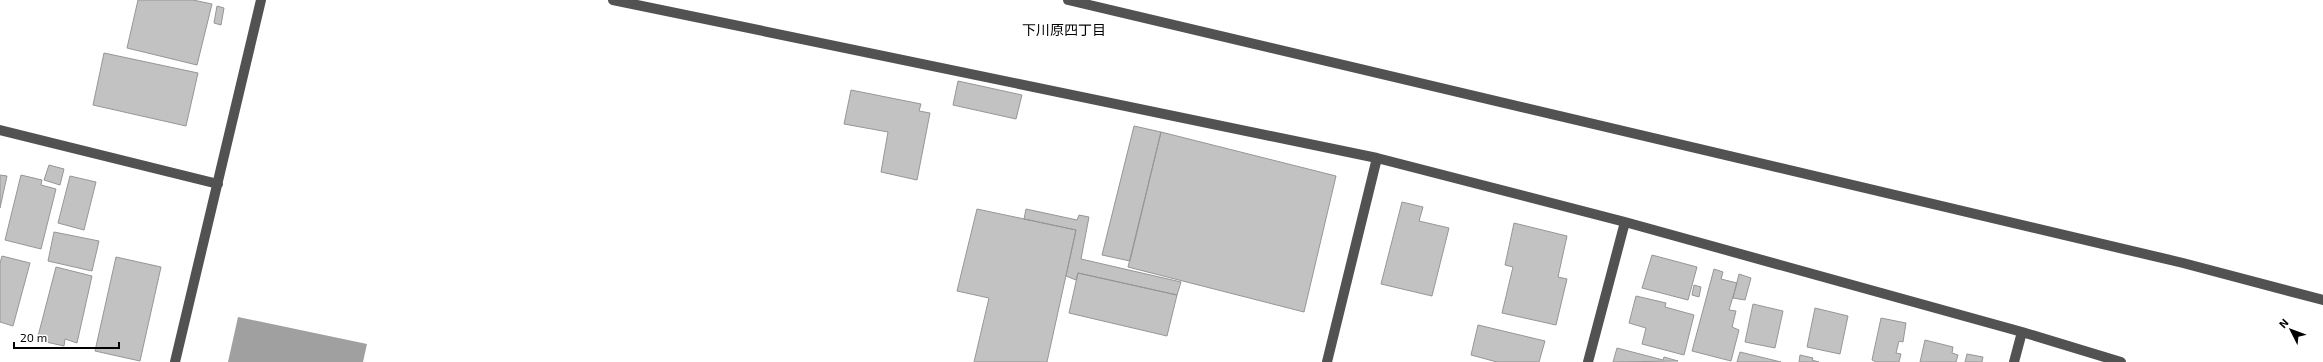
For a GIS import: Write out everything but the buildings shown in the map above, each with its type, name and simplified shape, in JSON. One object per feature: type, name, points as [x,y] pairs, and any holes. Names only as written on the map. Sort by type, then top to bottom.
[{"type":"street","points":[[175,362],[261,0]]},
{"type":"street","points":[[613,0],[1377,158],[1625,222],[2022,332],[2121,362]]},
{"type":"street","points":[[1068,0],[2183,263],[2323,300]]},
{"type":"street","points":[[0,130],[218,184]]},
{"type":"street","points":[[1327,362],[1377,158]]},
{"type":"street","points":[[1588,362],[1625,222]]},
{"type":"street","points":[[2014,362],[2022,332]]},
{"type":"shaded area","points":[[238,317],[367,344],[363,362],[228,362]]},
{"type":"district","name":"下川原四丁目","points":[[1064,29]]}]
